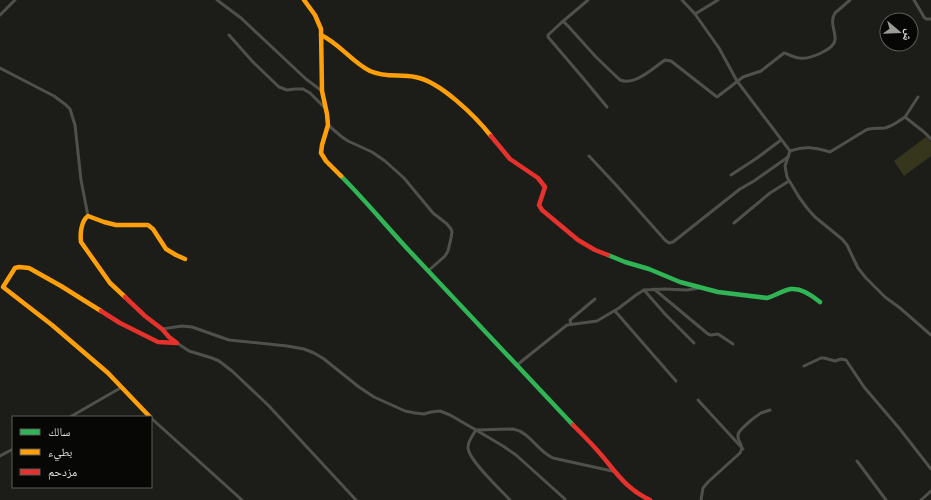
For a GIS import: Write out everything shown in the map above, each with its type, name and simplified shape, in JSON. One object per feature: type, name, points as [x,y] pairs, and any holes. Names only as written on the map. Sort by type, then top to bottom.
[{"type":"street","points":[[0,15],[15,0]]},
{"type":"street","points":[[217,0],[241,18],[306,79],[322,91]]},
{"type":"street","points":[[304,0],[315,15],[321,29],[322,91],[328,125],[321,153],[326,161],[360,195],[388,228],[597,450],[613,471],[628,486],[650,500]]},
{"type":"street","points":[[588,0],[563,21],[548,35],[548,37],[607,107]]},
{"type":"street","points":[[682,0],[695,14],[719,48],[737,81],[790,151]]},
{"type":"street","points":[[695,14],[718,0]]},
{"type":"street","points":[[563,21],[596,57],[620,80],[624,82],[636,80],[665,60],[671,61],[717,98],[737,81],[746,75],[760,71],[784,53],[800,59],[826,51],[835,41],[833,15],[850,0]]},
{"type":"street","points":[[914,0],[924,17],[926,19],[931,19]]},
{"type":"street","points":[[229,35],[252,62],[279,87],[287,90],[303,89],[325,109]]},
{"type":"street","points":[[321,35],[330,40],[357,62],[376,73],[391,76],[420,77],[438,86],[471,115],[511,159],[542,183],[545,187],[540,201],[542,210],[585,244],[620,260],[700,288],[761,298],[772,297],[791,289],[800,290],[813,296],[820,302]]},
{"type":"street","points":[[0,68],[54,96],[70,109],[75,125],[80,180],[88,216]]},
{"type":"street","points":[[790,151],[799,148],[812,147],[830,152],[866,130],[891,126],[905,117],[918,97]]},
{"type":"street","points":[[905,117],[931,139]]},
{"type":"street","points":[[328,125],[348,141],[385,160],[404,178],[433,213],[451,229],[452,238],[448,251],[445,256],[428,271]]},
{"type":"street","points":[[731,175],[781,140]]},
{"type":"street","points":[[790,151],[786,172],[789,181],[807,208],[815,217],[842,239],[847,245],[858,268],[866,278],[884,296],[931,335]]},
{"type":"street","points":[[589,156],[669,243],[673,242],[740,189],[788,157]]},
{"type":"street","points":[[734,223],[766,196],[789,181]]},
{"type":"street","points":[[88,216],[109,224],[131,226],[143,224],[149,226],[166,249],[185,259]]},
{"type":"street","points":[[88,216],[85,218],[80,234],[81,242],[110,283],[169,337],[188,351],[219,361],[232,371],[268,405],[356,500]]},
{"type":"street","points":[[150,416],[108,373],[52,325],[3,287],[15,268],[29,268],[42,274],[120,322],[158,342],[177,343]]},
{"type":"street","points":[[517,365],[564,327],[571,324],[597,321],[615,311],[644,290],[687,290],[700,288]]},
{"type":"street","points":[[654,289],[708,334],[718,334],[732,344]]},
{"type":"street","points":[[644,290],[694,343]]},
{"type":"street","points":[[571,324],[570,320],[595,299]]},
{"type":"street","points":[[615,311],[676,381]]},
{"type":"street","points":[[162,329],[182,326],[229,340],[304,349],[314,353],[324,359],[359,387],[388,404],[405,411],[415,413],[424,414],[440,411],[476,430],[516,455],[565,499]]},
{"type":"street","points":[[804,366],[821,358],[835,361],[841,359],[846,360],[864,387],[900,428],[931,469]]},
{"type":"street","points":[[72,416],[122,387]]},
{"type":"street","points":[[698,400],[743,449]]},
{"type":"street","points":[[743,449],[738,437],[740,431],[761,413],[770,410]]},
{"type":"street","points":[[152,418],[242,500]]},
{"type":"street","points":[[476,430],[513,429],[521,431],[541,451],[553,458],[613,471]]},
{"type":"street","points":[[476,430],[468,444],[469,454],[510,500]]},
{"type":"street","points":[[701,500],[703,488],[738,456],[743,449]]},
{"type":"street","points":[[0,456],[12,450]]},
{"type":"street","points":[[857,461],[886,500]]},
{"type":"street","points":[[922,500],[931,491]]},
{"type":"shaded area","points":[[926,137],[931,142],[931,156],[904,176],[894,161]]},
{"type":"traffic: fast","points":[[341,176],[407,249],[573,425]]},
{"type":"traffic: fast","points":[[608,255],[649,269],[680,282],[718,292],[767,298],[791,289],[795,289],[807,293],[820,302]]},
{"type":"traffic: slow","points":[[304,0],[315,15],[321,29],[322,91],[328,125],[321,153],[326,161],[341,176]]},
{"type":"traffic: slow","points":[[321,35],[334,43],[357,63],[370,71],[387,75],[415,77],[435,85],[446,92],[467,110],[491,136]]},
{"type":"traffic: slow","points":[[125,297],[110,283],[81,242],[82,224],[88,216],[116,225],[148,225],[153,229],[166,249],[185,259]]},
{"type":"traffic: slow","points":[[101,311],[29,268],[15,268],[3,287],[52,325],[108,373],[149,416]]},
{"type":"traffic: jam","points":[[491,136],[510,159],[538,178],[545,187],[539,205],[542,210],[578,240],[595,250],[608,255]]},
{"type":"traffic: jam","points":[[101,311],[120,323],[158,342],[177,343],[125,297]]},
{"type":"traffic: jam","points":[[573,425],[620,478],[633,490],[650,500]]}]
